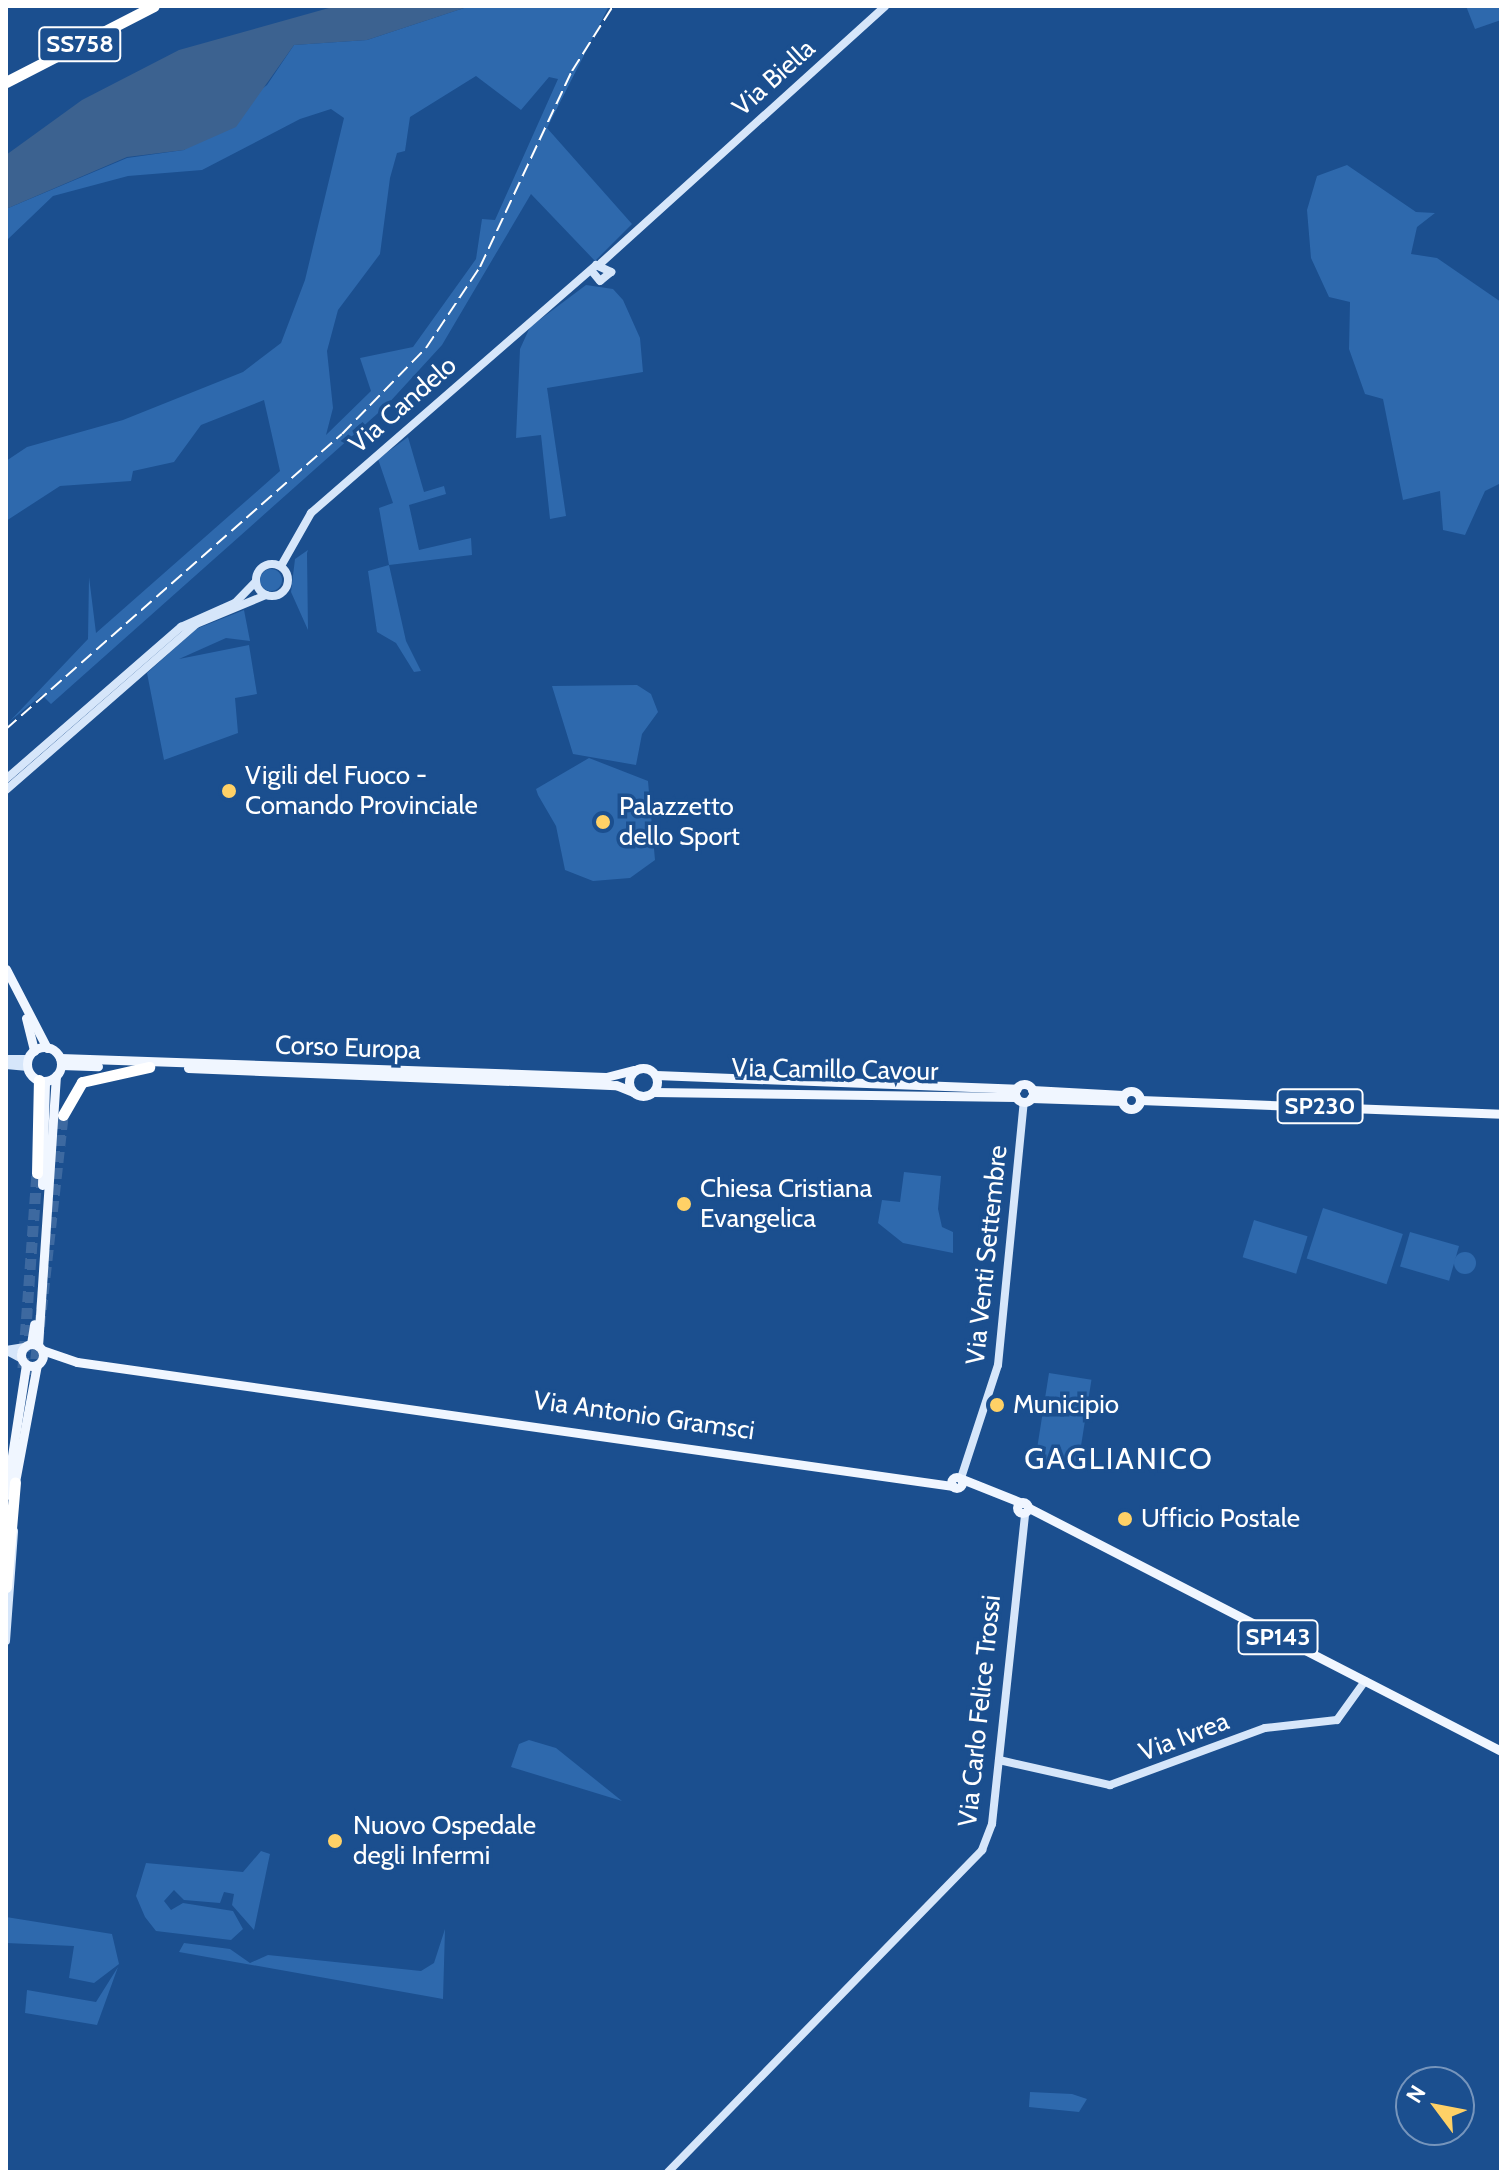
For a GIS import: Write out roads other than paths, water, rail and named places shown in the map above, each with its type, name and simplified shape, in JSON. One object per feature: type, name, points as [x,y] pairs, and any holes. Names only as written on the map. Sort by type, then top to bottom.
[{"type":"highway","name":"SS758","points":[[6,76],[140,6]]},
{"type":"highway","name":"SS758","points":[[6,82],[154,6]]},
{"type":"highway","points":[[63,1115],[82,1082],[149,1067]]},
{"type":"highway","points":[[37,1173],[42,1080]]},
{"type":"highway","points":[[6,1587],[15,1482]]},
{"type":"main road","points":[[6,969],[47,1048],[61,1062],[56,1076],[34,1347],[15,1482]]},
{"type":"main road","points":[[6,980],[30,1059],[42,1080],[34,1347],[6,1495]]},
{"type":"main road","points":[[30,1059],[47,1048]]},
{"type":"main road","name":"Corso Europa","points":[[61,1062],[616,1085],[633,1092],[653,1092],[662,1081]]},
{"type":"main road","name":"Corso Europa","points":[[61,1062],[606,1077],[634,1070]]},
{"type":"main road","name":"Via Camillo Cavour","points":[[634,1070],[646,1067],[662,1081],[1123,1098],[1133,1109],[1140,1100],[1501,1114]]},
{"type":"main road","points":[[633,1092],[634,1070]]},
{"type":"main road","points":[[42,1080],[56,1076]]},
{"type":"main road","points":[[34,1347],[62,1359]]},
{"type":"main road","points":[[32,1363],[62,1359]]},
{"type":"main road","name":"Via Antonio Gramsci","points":[[62,1359],[957,1481],[1024,1509]]},
{"type":"main road","name":"SP143","points":[[1024,1509],[1501,1751]]},
{"type":"street","name":"Via Biella","points":[[619,241],[885,6]]},
{"type":"street","points":[[619,241],[607,279],[594,275],[601,263],[619,241]]},
{"type":"street","points":[[601,263],[610,267]]},
{"type":"street","name":"Via Candelo","points":[[266,595],[285,588],[281,566],[311,513],[569,289],[594,275]]},
{"type":"street","points":[[6,779],[181,627],[235,603],[266,565],[281,566]]},
{"type":"street","points":[[6,790],[196,624],[266,595],[256,581]]},
{"type":"street","points":[[6,1059],[30,1059]]},
{"type":"street","points":[[6,1065],[30,1059]]},
{"type":"street","name":"Via Venti Settembre","points":[[957,1481],[998,1365],[1024,1095]]},
{"type":"street","points":[[6,1350],[34,1347]]},
{"type":"street","points":[[6,1350],[32,1363]]},
{"type":"street","points":[[6,1641],[15,1482]]},
{"type":"street","name":"Via Carlo Felice Trossi","points":[[668,2172],[982,1850],[999,1760],[1024,1509]]},
{"type":"street","name":"Via Ivrea","points":[[999,1760],[1110,1785],[1265,1728],[1327,1724],[1365,1681]]},
{"type":"tunnel","points":[[34,1375],[63,1115]]},
{"type":"tunnel","points":[[23,1368],[37,1173]]},
{"type":"railway","points":[[6,729],[342,434],[426,348],[480,267],[572,71],[613,6]]},
{"type":"place","name":"Vigili del Fuoco - Comando Provinciale","points":[[229,791]]},
{"type":"place","name":"Palazzetto dello Sport","points":[[603,822]]},
{"type":"place","name":"Chiesa Cristiana Evangelica","points":[[684,1204]]},
{"type":"place","name":"Municipio","points":[[997,1405]]},
{"type":"place","name":"Ufficio Postale","points":[[1125,1519]]},
{"type":"place","name":"Nuovo Ospedale degli Infermi","points":[[335,1841]]},
{"type":"district","name":"GAGLIANICO","points":[[1119,1459]]}]
